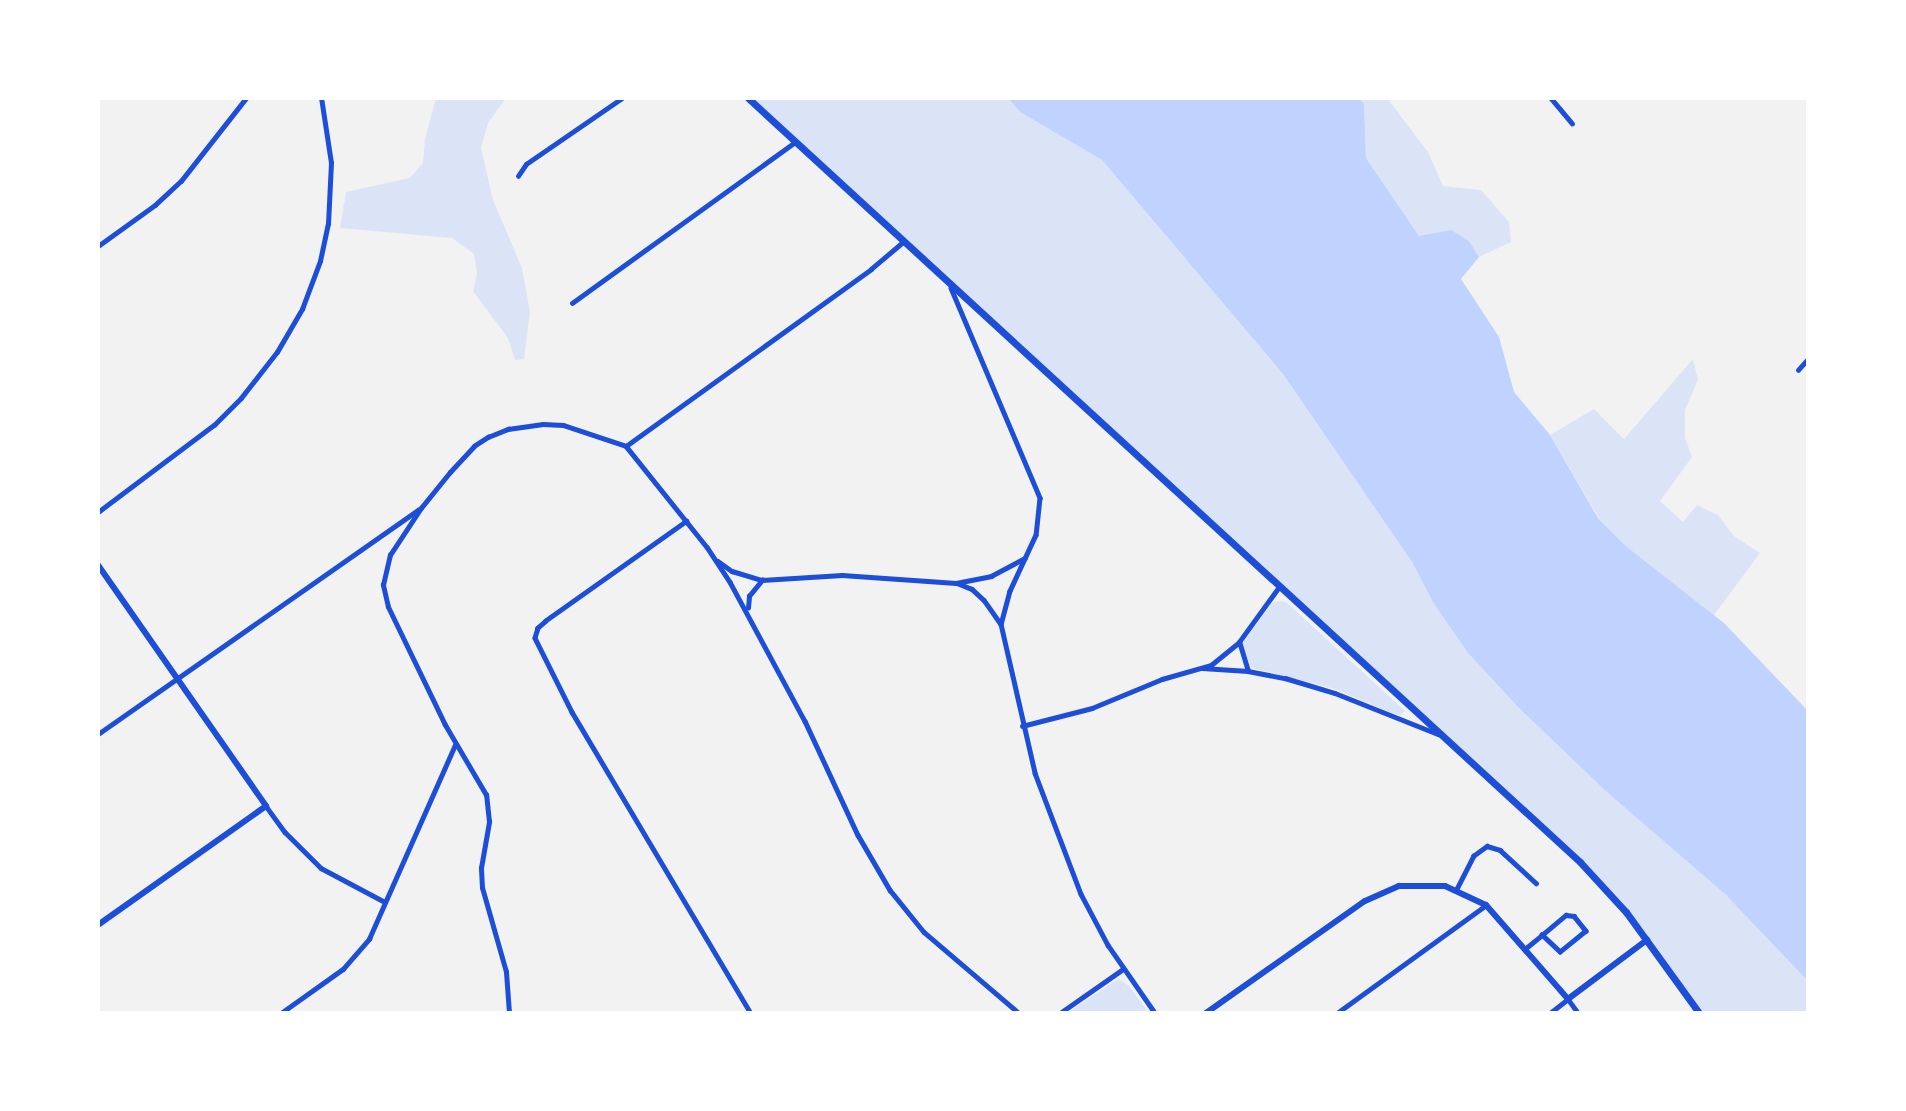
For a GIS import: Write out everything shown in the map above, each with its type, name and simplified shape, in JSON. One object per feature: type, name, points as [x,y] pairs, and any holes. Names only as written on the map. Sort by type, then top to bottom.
[{"type":"main road","points":[[748,98],[951,288],[1580,862],[1647,940],[1699,1013]]},
{"type":"main road","points":[[98,565],[266,806],[98,925]]},
{"type":"main road","points":[[1206,1013],[1377,894],[1409,885],[1433,884],[1457,890],[1486,905],[1568,999],[1647,940]]},
{"type":"street","points":[[98,246],[172,189],[198,162],[246,98]]},
{"type":"street","points":[[98,512],[214,425],[241,398],[277,352],[302,309],[320,261],[328,216],[331,163],[321,98]]},
{"type":"street","points":[[518,176],[526,164],[622,98]]},
{"type":"street","points":[[1551,98],[1572,122]]},
{"type":"street","points":[[572,303],[795,142]]},
{"type":"street","points":[[626,446],[871,269],[903,242]]},
{"type":"street","points":[[951,288],[1040,498],[1038,525],[1010,591],[1001,624]]},
{"type":"street","points":[[1798,370],[1808,359]]},
{"type":"street","points":[[509,1013],[506,972],[482,888],[481,868],[489,822],[486,795],[408,651],[384,592],[383,578],[390,555],[421,508],[474,446],[508,429],[526,424],[564,425],[626,446],[716,560],[748,612],[806,721],[877,872],[924,932],[1019,1013]]},
{"type":"street","points":[[98,734],[421,508]]},
{"type":"street","points":[[687,521],[546,621],[536,633],[538,649],[751,1013]]},
{"type":"street","points":[[716,560],[732,571],[762,580],[842,575],[956,583],[991,576],[1026,558]]},
{"type":"street","points":[[748,612],[749,596],[762,580]]},
{"type":"street","points":[[956,583],[972,589],[984,600],[1001,624],[1022,726],[1044,803],[1081,894],[1123,969],[1154,1013]]},
{"type":"street","points":[[1022,726],[1092,708],[1162,679],[1202,668],[1223,658],[1239,642],[1279,587]]},
{"type":"street","points":[[1239,642],[1248,671]]},
{"type":"street","points":[[1202,668],[1248,671],[1335,693],[1444,737]]},
{"type":"street","points":[[281,1013],[343,970],[369,939],[456,744]]},
{"type":"street","points":[[266,806],[285,832],[321,868],[386,902]]},
{"type":"street","points":[[1457,890],[1472,856],[1487,846],[1500,850],[1536,883]]},
{"type":"street","points":[[1337,1013],[1486,905]]},
{"type":"street","points":[[1525,948],[1542,935],[1570,914],[1586,931],[1560,952],[1542,935]]},
{"type":"street","points":[[1060,1013],[1123,969]]},
{"type":"street","points":[[1550,1013],[1568,999],[1578,1013]]},
{"type":"shaded area","points":[[436,98],[506,98],[488,123],[481,148],[493,200],[522,268],[530,312],[524,359],[515,360],[508,338],[473,291],[477,274],[474,254],[452,238],[340,228],[346,192],[410,178],[423,163],[425,139]]},
{"type":"shaded area","points":[[748,98],[1008,98],[1020,112],[1102,160],[1283,374],[1412,562],[1434,604],[1468,653],[1518,707],[1725,894],[1790,961],[1808,981],[1808,1013],[1699,1013],[1605,888]]},
{"type":"shaded area","points":[[1359,98],[1387,98],[1428,152],[1443,186],[1481,190],[1509,222],[1511,242],[1479,257],[1469,241],[1419,236],[1366,158],[1364,104]]},
{"type":"shaded area","points":[[1693,359],[1698,380],[1685,410],[1685,438],[1692,457],[1660,501],[1683,522],[1697,505],[1718,515],[1734,536],[1760,553],[1714,615],[1627,547],[1599,518],[1550,435],[1594,409],[1624,439]]},
{"type":"shaded area","points":[[1282,601],[1405,711],[1400,715],[1392,713],[1335,689],[1252,668],[1243,650],[1243,642],[1273,602]]},
{"type":"shaded area","points":[[1118,979],[1128,985],[1149,1013],[1067,1013]]},
{"type":"water","points":[[1008,98],[1359,98],[1364,104],[1366,158],[1419,236],[1451,230],[1469,241],[1479,257],[1461,279],[1499,337],[1514,392],[1550,435],[1598,518],[1627,547],[1724,623],[1808,711],[1808,981],[1725,894],[1607,792],[1518,707],[1468,653],[1434,604],[1412,562],[1283,374],[1102,160],[1020,112]]}]
